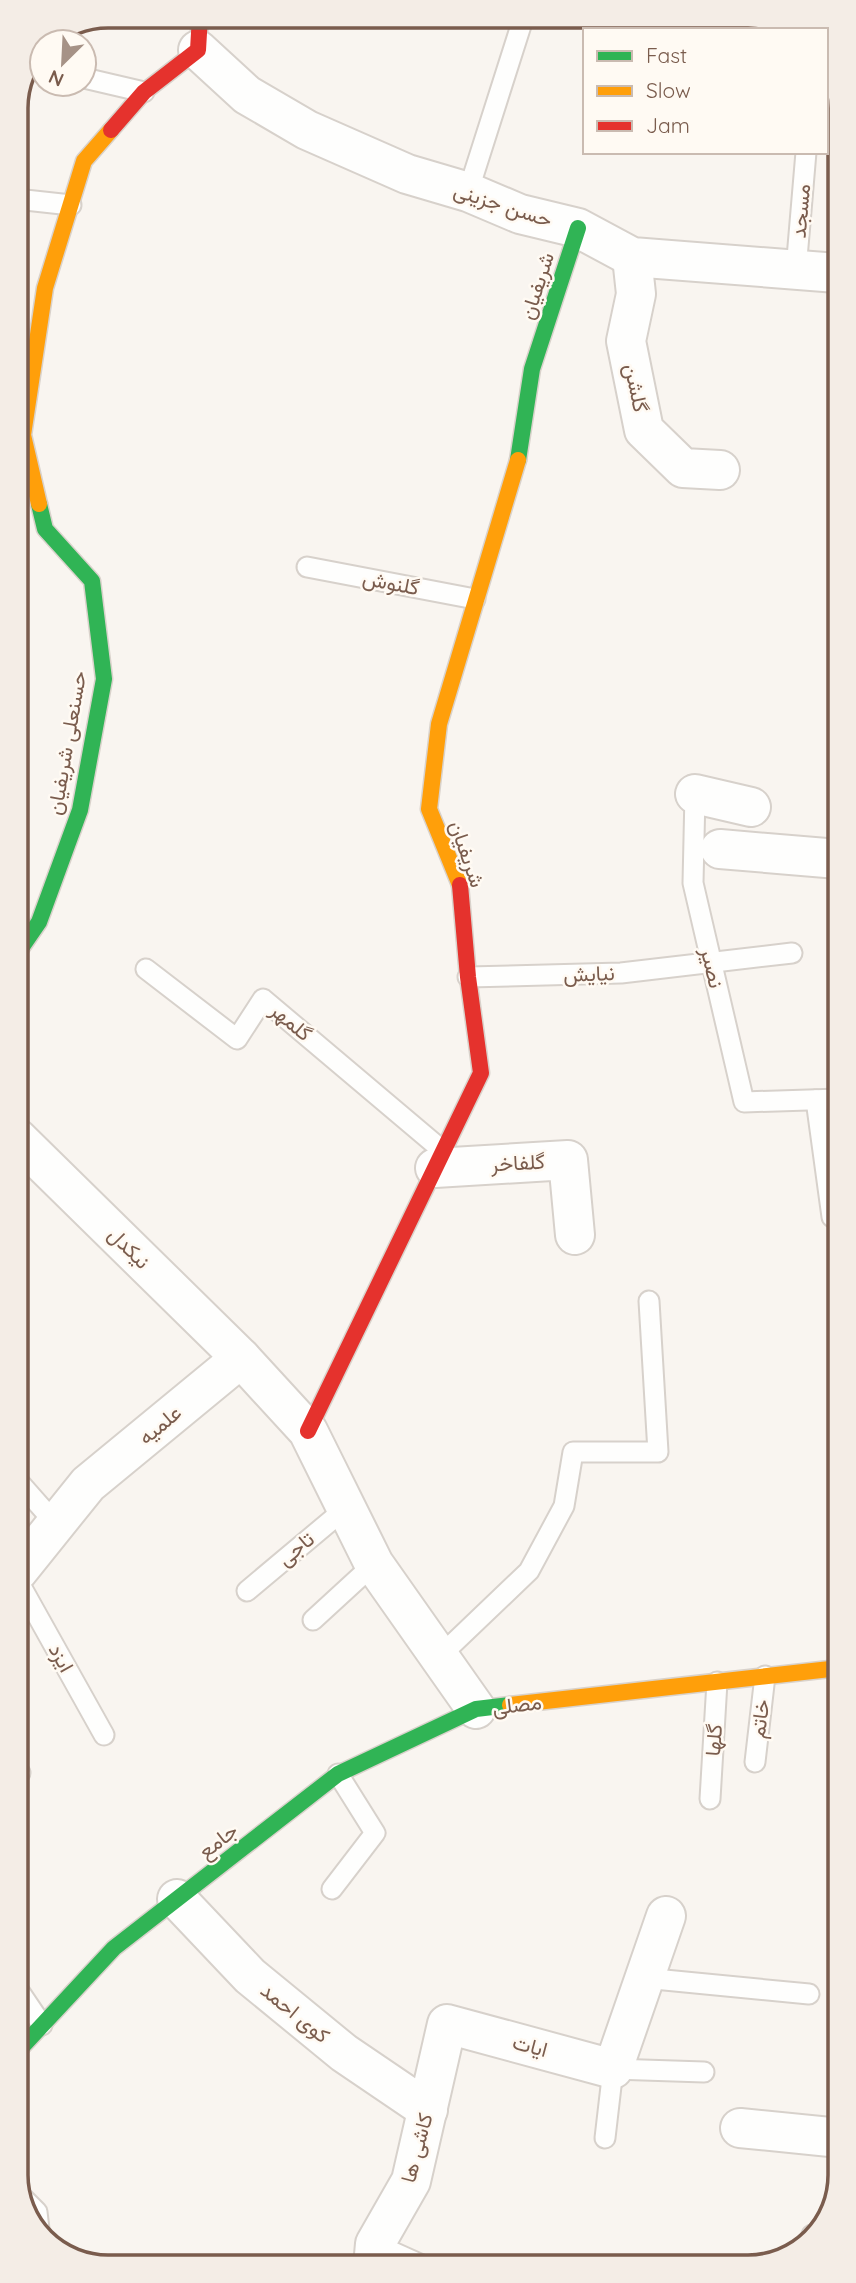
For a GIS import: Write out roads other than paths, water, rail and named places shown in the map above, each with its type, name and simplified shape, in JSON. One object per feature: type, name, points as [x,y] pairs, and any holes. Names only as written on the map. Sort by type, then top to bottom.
[{"type":"street","name":"حسن جزینی","points":[[199,33],[247,95],[307,130],[407,174],[468,192],[520,214],[578,228],[632,257],[828,272]]},
{"type":"street","name":"حسنعلی شریفیان","points":[[28,389],[45,288],[84,161],[199,33]]},
{"type":"street","name":"شریفیان","points":[[308,1431],[481,1073],[468,977],[460,884],[429,809],[439,724],[517,463],[532,369],[578,228]]},
{"type":"street","name":"گلشن","points":[[632,257],[636,294],[626,341],[645,430],[683,468],[720,470]]},
{"type":"street","name":"حسنعلی شریفیان","points":[[28,464],[45,528],[92,581],[104,679],[80,810],[39,922],[28,938]]},
{"type":"street","name":"نصیر","points":[[695,794],[751,807]]},
{"type":"street","points":[[720,849],[828,858]]},
{"type":"street","name":"نیکدل","points":[[28,1148],[241,1358]]},
{"type":"street","name":"گلفاخر","points":[[439,1159],[568,1160],[575,1235]]},
{"type":"street","points":[[241,1358],[308,1431]]},
{"type":"street","name":"علمیه","points":[[29,1554],[88,1484],[241,1358]]},
{"type":"street","name":"مصلی","points":[[308,1431],[374,1564],[476,1709],[828,1669]]},
{"type":"street","name":"جامع","points":[[28,2040],[114,1948],[338,1774],[476,1709]]},
{"type":"street","name":"کوی احمد","points":[[177,1899],[250,1976],[344,2053],[428,2109]]},
{"type":"street","points":[[613,2069],[666,1916]]},
{"type":"street","name":"کاشی ها","points":[[374,2255],[411,2181],[447,2024]]},
{"type":"street","name":"ایات","points":[[447,2024],[613,2069]]},
{"type":"street","points":[[740,2129],[828,2137]]},
{"type":"lane","points":[[468,192],[520,28]]},
{"type":"lane","points":[[98,81],[144,92]]},
{"type":"lane","name":"مسجد","points":[[796,270],[806,154]]},
{"type":"lane","points":[[28,200],[71,205]]},
{"type":"lane","points":[[28,326],[39,327]]},
{"type":"lane","name":"گلنوش","points":[[307,567],[475,599]]},
{"type":"lane","name":"نصیر","points":[[695,794],[693,883],[744,1102],[828,1099]]},
{"type":"lane","name":"نیایش","points":[[468,977],[621,973],[792,953]]},
{"type":"lane","name":"گلمهر","points":[[146,969],[237,1039],[263,999],[439,1159]]},
{"type":"lane","points":[[816,1100],[828,1188]]},
{"type":"lane","points":[[439,1657],[529,1571],[564,1506],[573,1452],[658,1452],[649,1301]]},
{"type":"lane","name":"تاجی","points":[[247,1591],[346,1508]]},
{"type":"lane","name":"ایزد","points":[[29,1554],[104,1735]]},
{"type":"lane","points":[[313,1620],[374,1564]]},
{"type":"lane","name":"خاتم","points":[[755,1762],[765,1676]]},
{"type":"lane","name":"گلها","points":[[710,1799],[717,1682]]},
{"type":"lane","points":[[332,1889],[375,1833],[338,1774]]},
{"type":"lane","points":[[644,1978],[809,1994]]},
{"type":"lane","points":[[28,2004],[42,2025]]},
{"type":"lane","points":[[606,2138],[613,2069]]},
{"type":"lane","name":"ایات","points":[[613,2069],[704,2072]]}]
